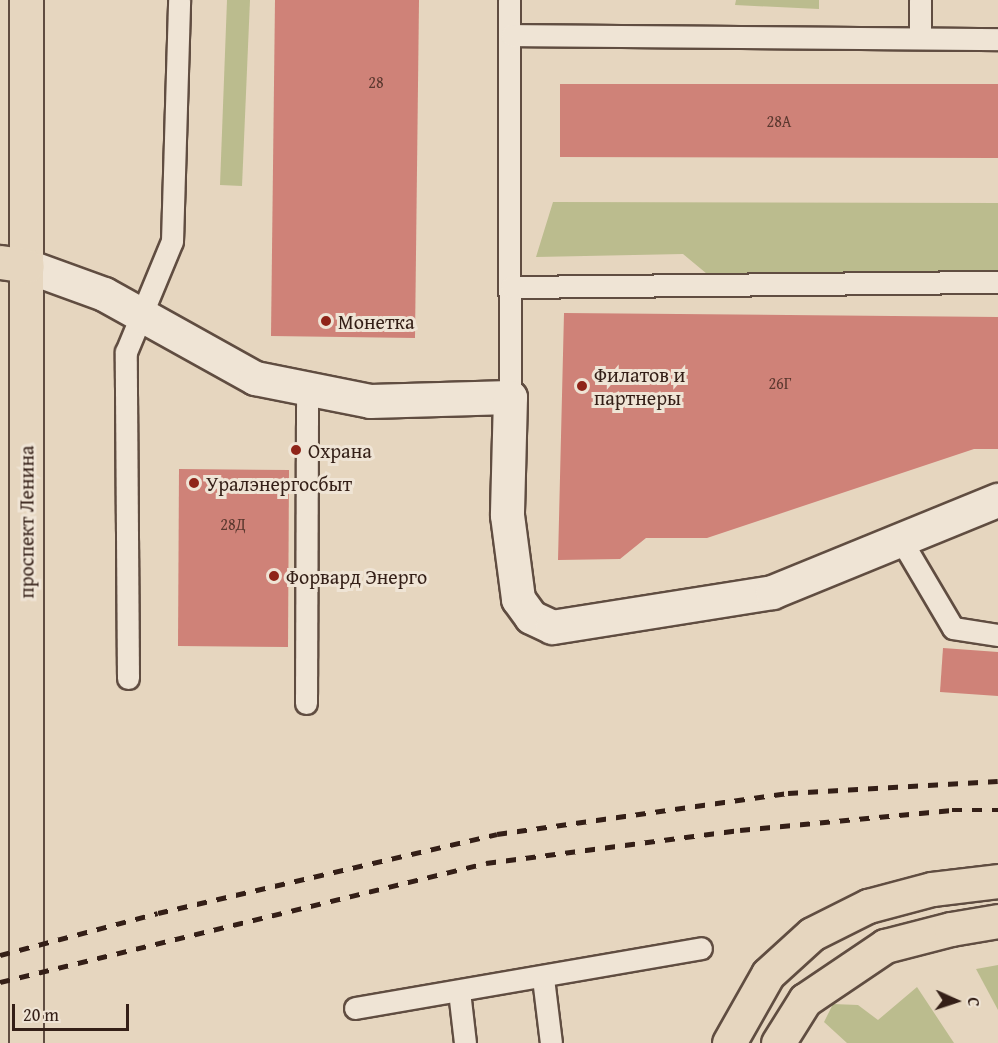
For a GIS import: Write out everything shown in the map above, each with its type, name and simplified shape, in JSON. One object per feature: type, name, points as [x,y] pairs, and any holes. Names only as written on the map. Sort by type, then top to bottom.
[{"type":"main road","name":"проспект Ленина","points":[[26,0],[14,264],[26,1043]]},
{"type":"main road","points":[[729,1043],[768,974],[812,934],[868,906],[932,889],[998,881]]},
{"type":"main road","points":[[778,1043],[805,1000],[885,946],[951,928],[998,921]]},
{"type":"street","points":[[14,264],[104,294],[255,378],[370,401],[510,397],[507,515],[518,599],[531,617],[552,627],[772,592],[998,500]]},
{"type":"lane","points":[[128,678],[126,352],[172,240],[179,0]]},
{"type":"lane","points":[[509,0],[512,35],[510,397]]},
{"type":"lane","points":[[920,0],[920,38]]},
{"type":"lane","points":[[512,35],[998,39]]},
{"type":"lane","points":[[511,287],[998,282]]},
{"type":"lane","points":[[306,702],[307,388]]},
{"type":"lane","points":[[901,540],[953,628],[998,635]]},
{"type":"lane","points":[[355,1008],[543,978],[701,948]]},
{"type":"lane","points":[[543,978],[551,1043]]},
{"type":"lane","points":[[459,991],[465,1043]]},
{"type":"green space","points":[[227,0],[250,0],[242,186],[220,185]]},
{"type":"green space","points":[[736,0],[819,0],[819,9],[735,5]]},
{"type":"green space","points":[[553,202],[998,203],[998,290],[730,293],[683,254],[536,257]]},
{"type":"green space","points":[[998,965],[998,1010],[976,969]]},
{"type":"green space","points":[[917,987],[954,1043],[847,1043],[824,1022],[833,1004],[858,1005],[878,1020]]},
{"type":"building","points":[[275,0],[419,0],[415,338],[271,336]]},
{"type":"building","points":[[560,84],[998,84],[998,158],[560,157]]},
{"type":"building","points":[[564,313],[998,317],[998,449],[974,449],[707,538],[646,538],[620,559],[558,560]]},
{"type":"building","points":[[179,469],[289,470],[288,647],[178,646]]},
{"type":"building","points":[[943,648],[998,652],[998,696],[940,692]]},
{"type":"railway","points":[[0,955],[158,913],[497,834],[788,793],[998,781]]},
{"type":"railway","points":[[0,982],[486,863],[740,830],[952,810],[998,810]]},
{"type":"place","name":"Монетка","points":[[326,321]]},
{"type":"place","name":"Филатов и партнеры","points":[[582,386]]},
{"type":"place","name":"Охрана","points":[[296,450]]},
{"type":"place","name":"Уралэнергосбыт","points":[[194,483]]},
{"type":"place","name":"Форвард Энерго","points":[[274,576]]}]
